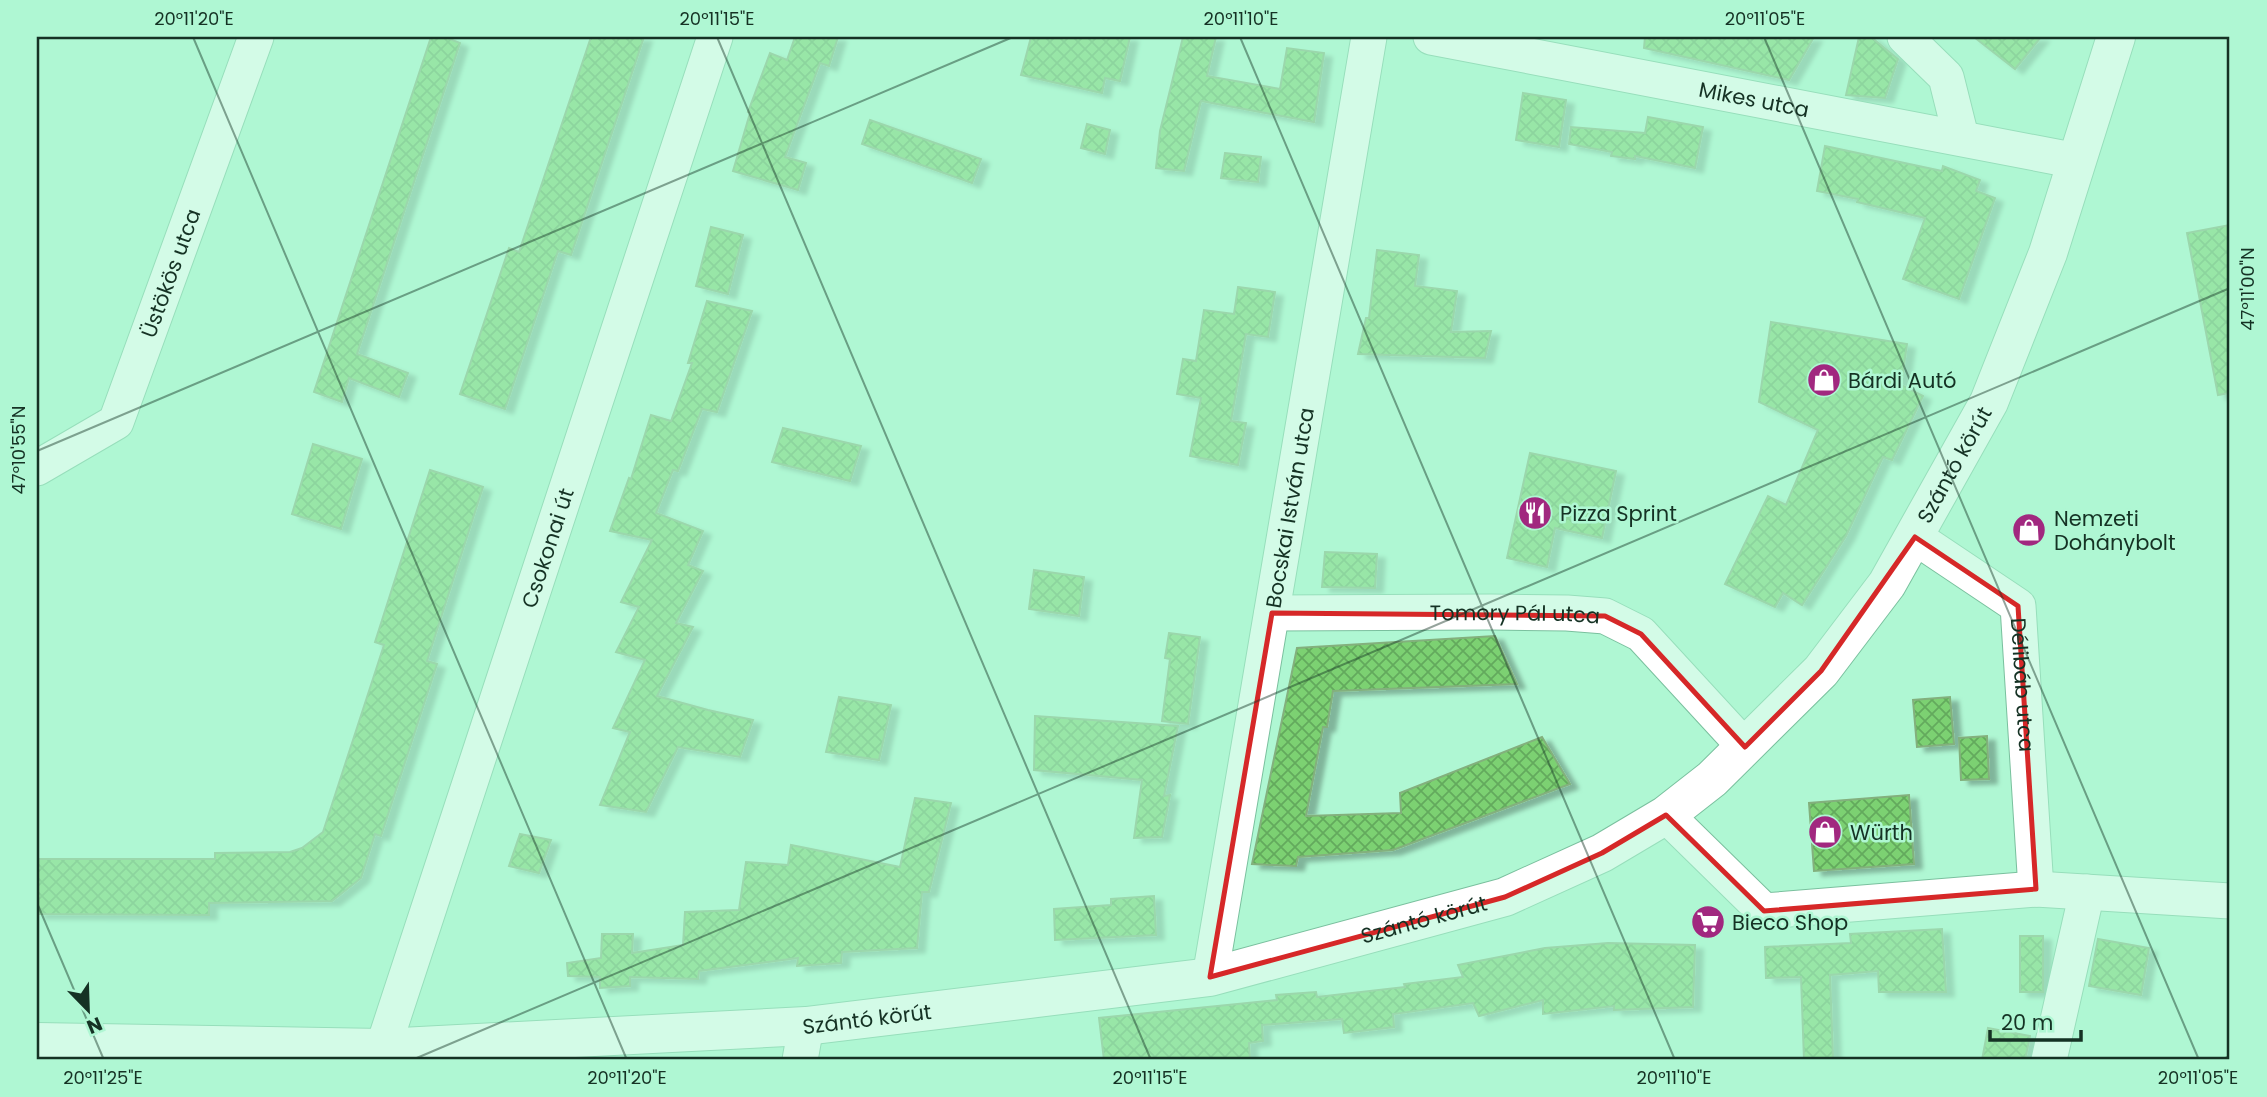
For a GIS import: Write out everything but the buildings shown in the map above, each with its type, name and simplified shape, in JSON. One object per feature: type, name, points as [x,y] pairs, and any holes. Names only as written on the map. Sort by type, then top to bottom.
[{"type":"street","name":"Üstökös utca","points":[[37,468],[116,422],[256,37]]},
{"type":"street","name":"Csokonai út","points":[[380,1054],[715,37]]},
{"type":"street","name":"Bocskai István utca","points":[[1210,977],[1369,37]]},
{"type":"street","name":"Mikes utca","points":[[1431,37],[2077,161]]},
{"type":"street","points":[[1905,37],[1946,77],[1961,137]]},
{"type":"street","name":"Szántó körút","points":[[37,1042],[380,1054],[803,1043],[1210,977],[1505,897],[1602,853],[1666,815],[1712,779],[1821,671],[1887,584],[1989,402],[2048,253],[2116,37]]},
{"type":"street","name":"Délibáb utca","points":[[1914,537],[2018,607],[2036,889]]},
{"type":"street","name":"Tomory Pál utca","points":[[1272,613],[1491,612],[1605,616],[1641,634],[1745,747]]},
{"type":"street","points":[[1666,815],[1764,911],[2036,889],[2230,901]]},
{"type":"street","points":[[2049,1060],[2087,892]]},
{"type":"highlighted area","points":[[1915,537],[2018,606],[2036,889],[1764,911],[1666,815],[1602,853],[1505,897],[1210,977],[1272,613],[1605,616],[1641,634],[1745,747],[1821,671]]},
{"type":"place","name":"Bárdi Autó","points":[[1824,380]]},
{"type":"place","name":"Pizza Sprint","points":[[1535,513]]},
{"type":"place","name":"Nemzeti Dohánybolt","points":[[2029,530]]},
{"type":"place","name":"Würth","points":[[1825,832]]},
{"type":"place","name":"Bieco Shop","points":[[1708,922]]}]
